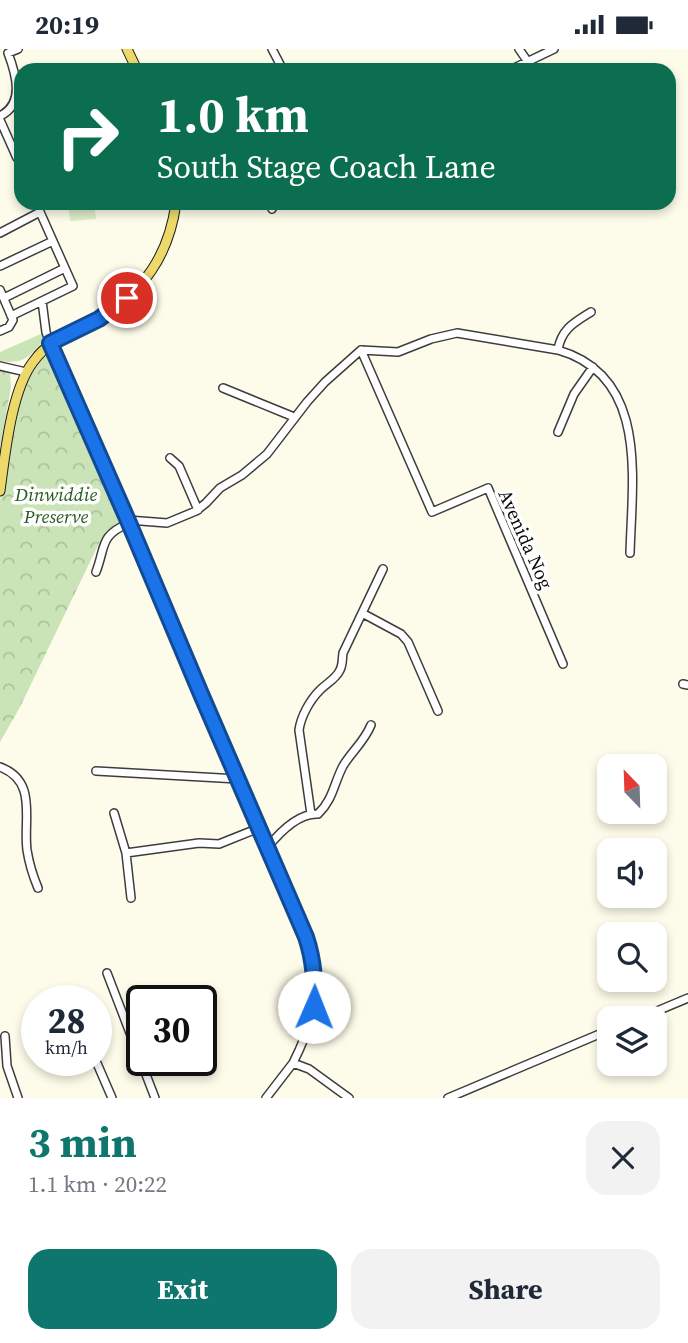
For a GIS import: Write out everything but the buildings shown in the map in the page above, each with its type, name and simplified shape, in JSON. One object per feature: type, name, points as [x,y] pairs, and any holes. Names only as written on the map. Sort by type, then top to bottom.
[{"type":"main road","points":[[0,491],[10,424],[26,372],[50,343],[99,319],[145,280],[162,255],[175,210]]},
{"type":"street","points":[[14,74],[9,53],[18,49]]},
{"type":"street","points":[[519,49],[528,62],[554,49]]},
{"type":"street","points":[[14,104],[0,118],[14,152]]},
{"type":"street","points":[[0,233],[40,212],[73,286],[11,316]]},
{"type":"street","points":[[0,266],[53,241]]},
{"type":"street","points":[[4,298],[65,268]]},
{"type":"street","points":[[0,290],[13,320],[9,327],[0,331]]},
{"type":"street","points":[[42,301],[50,343],[306,937],[314,966],[315,984],[310,1025],[293,1063],[266,1098]]},
{"type":"street","points":[[558,350],[562,334],[567,328],[592,312]]},
{"type":"street","points":[[96,572],[102,548],[117,529],[129,522],[167,523],[198,510],[220,488],[242,475],[267,454],[324,382],[361,350],[398,352],[431,339],[457,333],[572,354],[607,379],[615,392],[631,440],[630,553]]},
{"type":"street","name":"Avenida Nog","points":[[361,350],[432,512],[488,488],[563,664]]},
{"type":"street","points":[[0,366],[26,372]]},
{"type":"street","points":[[558,432],[574,394],[593,367]]},
{"type":"street","points":[[223,388],[294,417]]},
{"type":"street","points":[[170,458],[178,466],[198,510]]},
{"type":"street","points":[[311,814],[300,722],[319,690],[339,672],[343,653],[383,569]]},
{"type":"street","points":[[362,613],[401,634],[408,642],[438,711]]},
{"type":"street","points":[[267,848],[283,829],[311,814],[318,814],[326,807],[341,770],[364,740],[371,725]]},
{"type":"street","points":[[0,767],[12,771],[24,791],[27,806],[27,851],[38,888]]},
{"type":"street","points":[[96,771],[238,779]]},
{"type":"street","points":[[114,813],[126,853],[131,898]]},
{"type":"street","points":[[126,853],[199,843],[219,844],[259,828]]},
{"type":"street","points":[[107,973],[155,1098]]},
{"type":"street","points":[[667,1007],[688,998]]},
{"type":"street","points":[[5,1035],[7,1066],[18,1098]]},
{"type":"street","points":[[449,1098],[597,1035]]},
{"type":"street","points":[[293,1063],[309,1069],[349,1098]]},
{"type":"street","points":[[102,1076],[112,1098]]},
{"type":"green space","points":[[69,210],[95,210],[96,219],[70,221]]},
{"type":"green space","points":[[43,333],[45,340],[26,358],[0,361],[0,352]]},
{"type":"green space","name":"Dinwiddie Preserve","points":[[46,354],[51,358],[63,382],[122,519],[102,537],[20,707],[0,742],[0,501],[16,404],[31,372]]},
{"type":"green space","points":[[0,371],[10,374],[11,387],[0,448]]},
{"type":"route","points":[[127,298],[99,319],[50,343],[306,937],[314,966],[314,1007]]}]
